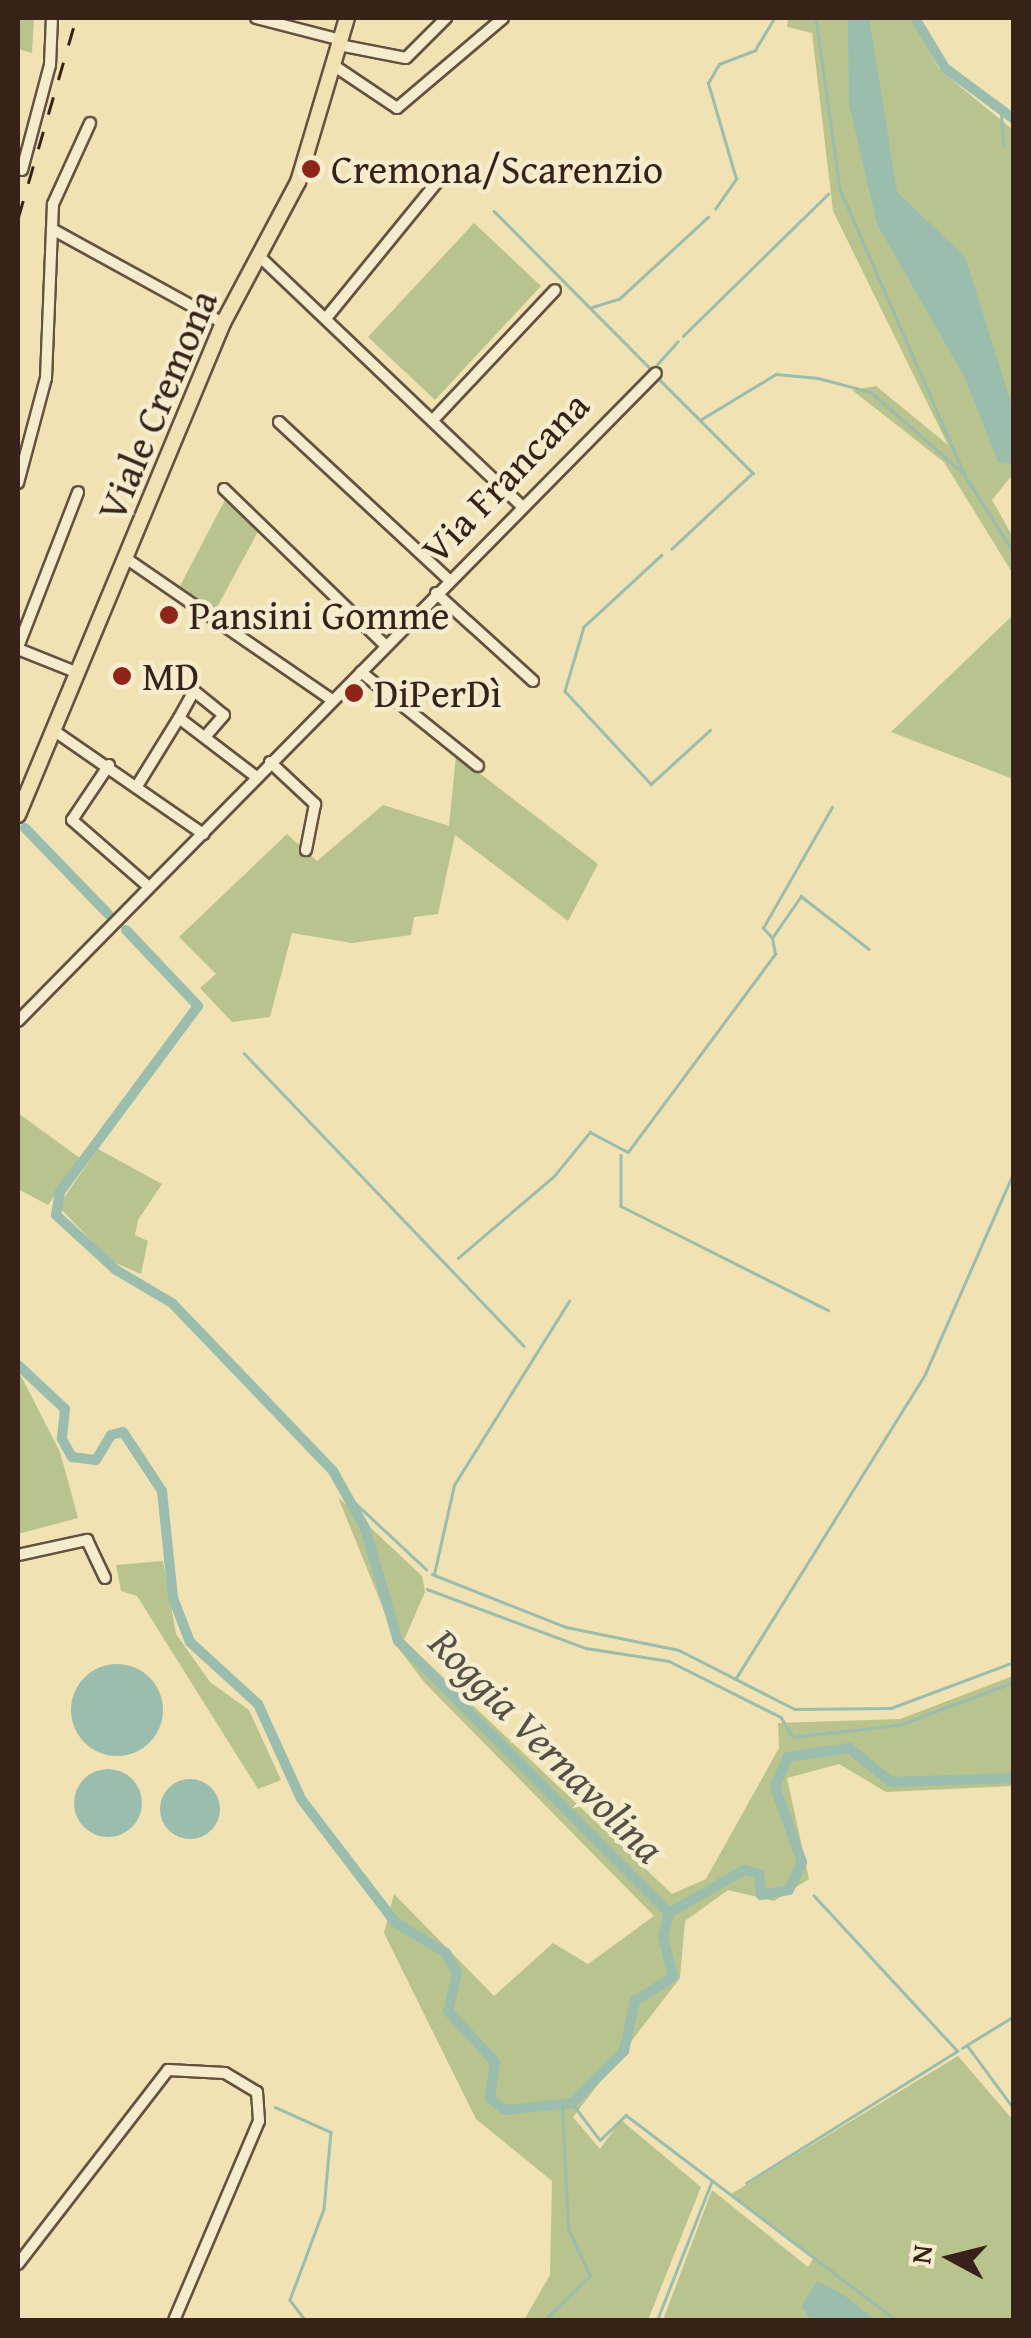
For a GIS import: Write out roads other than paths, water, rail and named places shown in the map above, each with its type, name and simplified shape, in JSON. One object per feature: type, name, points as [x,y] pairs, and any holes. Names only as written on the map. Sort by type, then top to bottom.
[{"type":"main road","name":"Viale Cremona","points":[[18,815],[21,798],[127,558],[223,323],[298,182],[348,18]]},
{"type":"street","points":[[22,170],[50,65],[52,18]]},
{"type":"street","points":[[256,18],[406,58],[446,18]]},
{"type":"street","points":[[333,65],[397,108],[503,18]]},
{"type":"street","points":[[18,483],[46,378],[52,229],[60,178],[90,123]]},
{"type":"street","points":[[327,317],[441,177]]},
{"type":"street","points":[[52,229],[223,323]]},
{"type":"street","points":[[258,255],[523,506]]},
{"type":"street","points":[[433,420],[554,290]]},
{"type":"street","name":"Via Francana","points":[[18,1021],[361,672],[384,644],[656,372]]},
{"type":"street","points":[[278,422],[449,580]]},
{"type":"street","points":[[224,489],[384,644]]},
{"type":"street","points":[[78,492],[18,648],[78,673]]},
{"type":"street","points":[[127,558],[332,700]]},
{"type":"street","points":[[436,593],[532,681]]},
{"type":"street","points":[[361,672],[478,766]]},
{"type":"street","points":[[137,786],[194,691],[224,715],[205,736]]},
{"type":"street","points":[[179,718],[255,776]]},
{"type":"street","points":[[53,730],[110,764],[203,834]]},
{"type":"street","points":[[270,762],[315,804],[306,850]]},
{"type":"street","points":[[110,764],[72,820],[149,887]]},
{"type":"street","points":[[18,1555],[87,1540],[105,1578]]},
{"type":"street","points":[[18,2264],[168,2070],[224,2073],[257,2092],[258,2121],[174,2320]]},
{"type":"waterway","points":[[715,209],[736,179],[708,83],[719,64],[755,50],[774,18]]},
{"type":"waterway","points":[[816,18],[840,189],[966,477],[1014,553]]},
{"type":"waterway","points":[[915,18],[945,68],[1014,119]]},
{"type":"waterway","points":[[1001,107],[1004,146]]},
{"type":"waterway","points":[[683,336],[828,194]]},
{"type":"waterway","points":[[494,211],[652,370],[677,342]]},
{"type":"waterway","points":[[592,307],[619,299],[708,217]]},
{"type":"waterway","points":[[700,420],[776,374],[818,378],[871,392],[962,472]]},
{"type":"waterway","points":[[657,377],[753,473],[672,549]]},
{"type":"waterway","points":[[662,555],[584,627],[565,691],[651,784],[710,730]]},
{"type":"waterway","points":[[771,937],[763,928],[832,807]]},
{"type":"waterway","name":"Roggia Vernavolina","points":[[25,828],[108,914]]},
{"type":"waterway","points":[[458,1258],[554,1176],[590,1132],[628,1152],[775,954],[772,938],[801,896],[869,949]]},
{"type":"waterway","name":"Roggia Vernavolina","points":[[126,930],[198,1006],[60,1192],[56,1215],[116,1270],[172,1303],[333,1471],[365,1528],[398,1641],[669,1913]]},
{"type":"waterway","points":[[244,1053],[524,1346]]},
{"type":"waterway","points":[[621,1155],[621,1206],[828,1310]]},
{"type":"waterway","points":[[736,1678],[925,1374],[1014,1171]]},
{"type":"waterway","points":[[434,1574],[454,1485],[569,1301]]},
{"type":"waterway","points":[[18,1365],[65,1409],[62,1439],[72,1457],[96,1460],[111,1435],[123,1432],[162,1491],[173,1598],[190,1642],[258,1704],[301,1799],[395,1922],[446,1953],[457,1973],[448,2011],[495,2062],[490,2099],[506,2110],[572,2103],[624,2051],[635,2001],[673,1977],[663,1936],[669,1913],[744,1870],[759,1874],[761,1895],[789,1890],[802,1862],[775,1787],[788,1757],[849,1748],[891,1782],[1014,1778]]},
{"type":"waterway","points":[[351,1499],[426,1569]]},
{"type":"waterway","points":[[432,1574],[566,1627],[679,1650],[795,1709],[891,1708],[1014,1662]]},
{"type":"waterway","points":[[427,1589],[586,1648],[669,1661],[781,1717],[793,1737],[899,1725],[1014,1682]]},
{"type":"waterway","points":[[746,2183],[957,2051],[814,1896]]},
{"type":"waterway","points":[[962,2048],[1014,2016]]},
{"type":"waterway","points":[[967,2045],[1014,2109]]},
{"type":"waterway","points":[[572,2103],[600,2140],[626,2115],[896,2320]]},
{"type":"waterway","points":[[545,2320],[590,2276],[568,2229],[562,2105]]},
{"type":"waterway","points":[[275,2107],[331,2132],[324,2209],[290,2300],[305,2320]]},
{"type":"waterway","points":[[657,2320],[711,2183]]},
{"type":"railway","points":[[18,218],[76,18]]},
{"type":"place","name":"Cremona/Scarenzio","points":[[311,169]]},
{"type":"place","name":"Pansini Gomme","points":[[169,615]]},
{"type":"place","name":"MD","points":[[122,676]]},
{"type":"place","name":"DiPerDì","points":[[354,693]]}]
